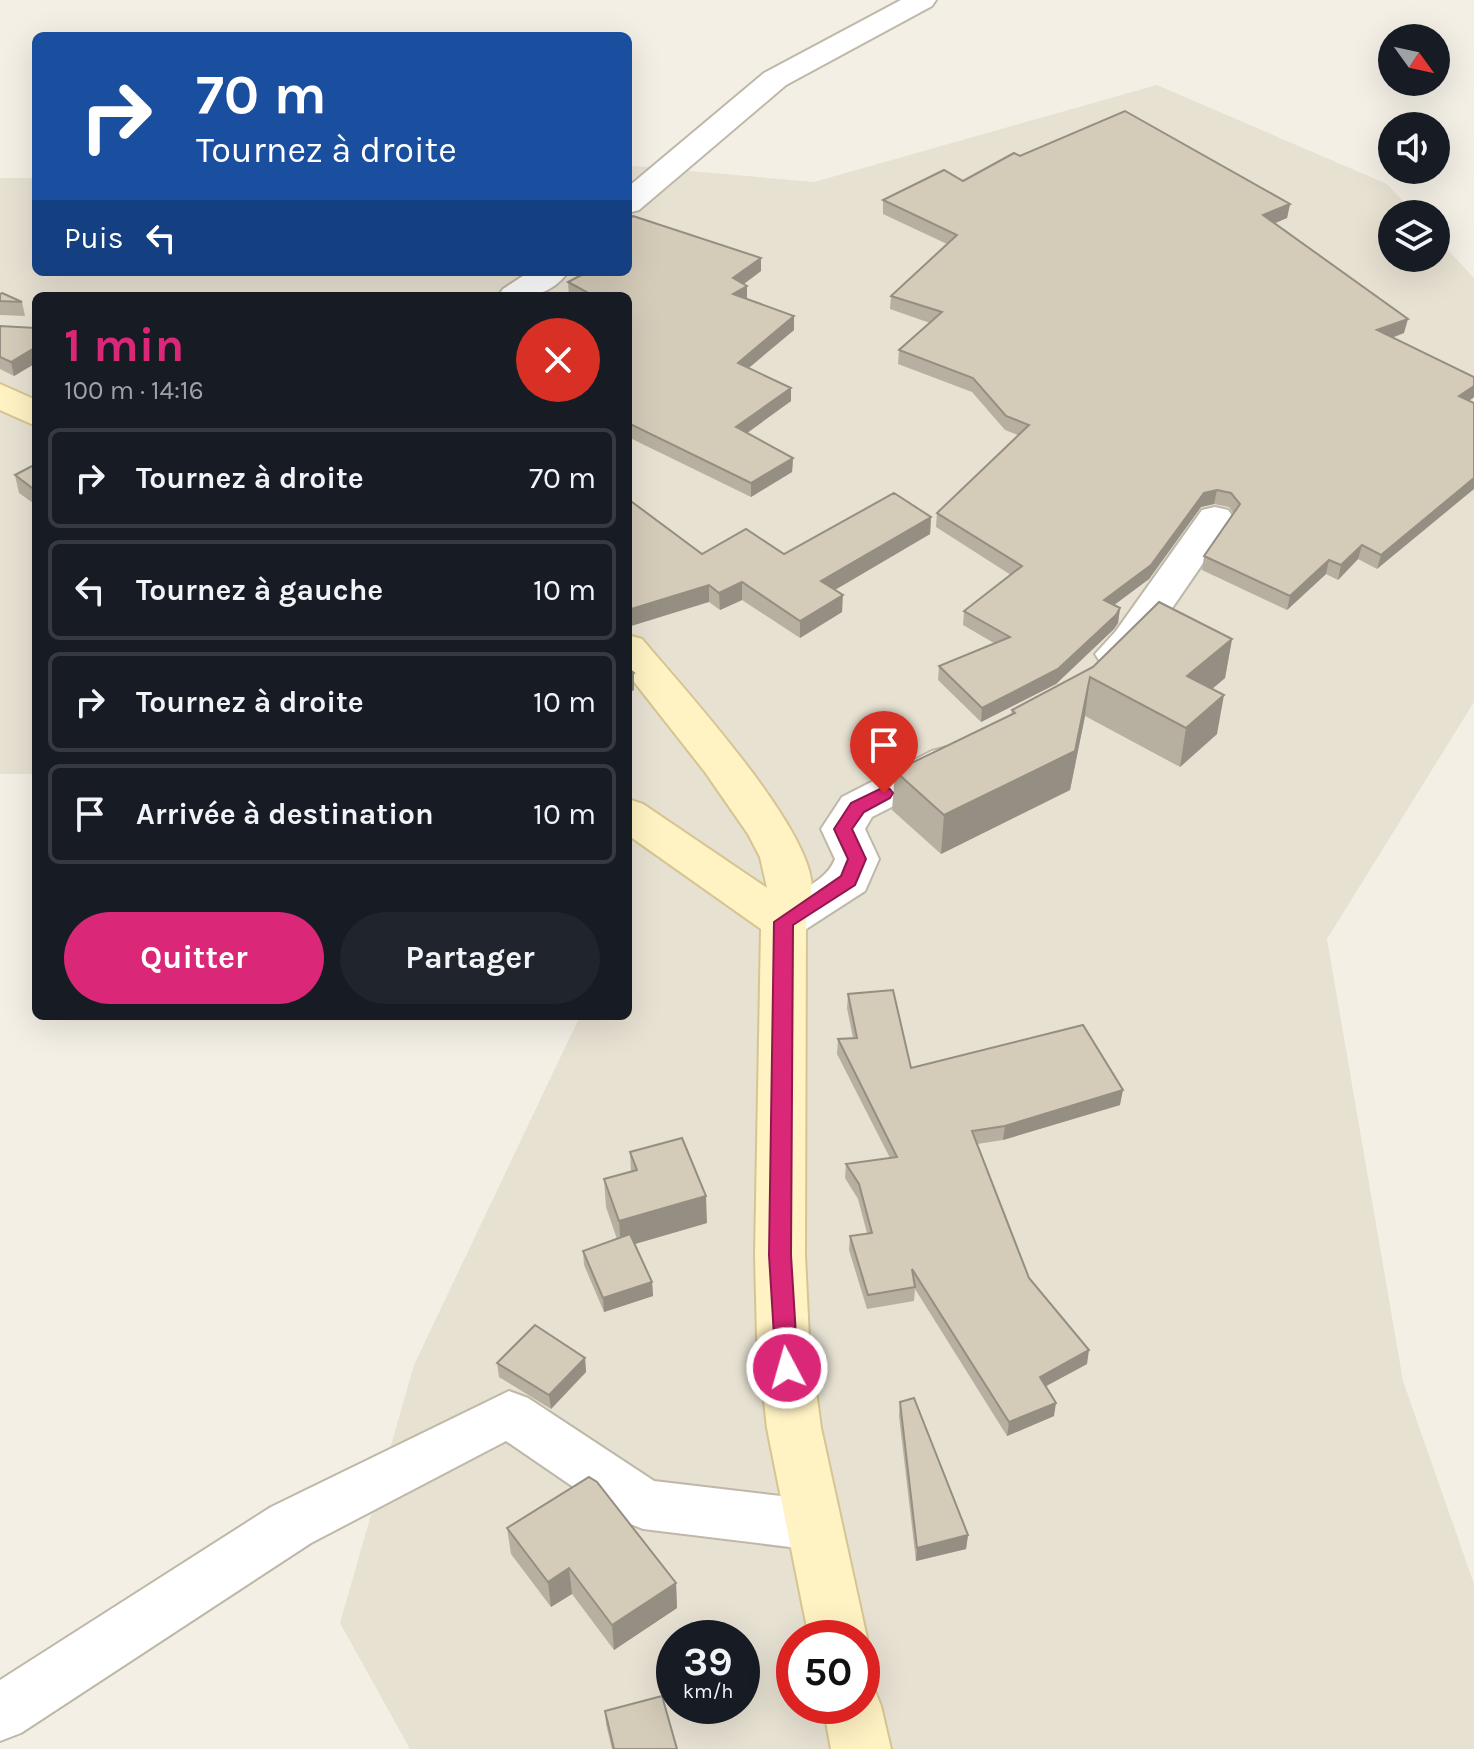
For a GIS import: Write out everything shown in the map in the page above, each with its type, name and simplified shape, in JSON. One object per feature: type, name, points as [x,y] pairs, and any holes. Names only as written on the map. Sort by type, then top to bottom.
[{"type":"main road","points":[[0,395],[32,413]]},
{"type":"main road","points":[[632,653],[691,727],[774,842],[789,878],[784,922],[780,1255],[783,1338],[794,1428],[834,1620]]},
{"type":"main road","points":[[632,817],[784,922]]},
{"type":"main road","points":[[856,1724],[861,1749]]},
{"type":"street","points":[[632,200],[775,79],[922,0]]},
{"type":"street","points":[[521,292],[545,276]]},
{"type":"street","points":[[1091,677],[1130,640],[1215,518]]},
{"type":"street","points":[[784,922],[849,880],[857,859],[843,829],[857,807],[978,744]]},
{"type":"street","points":[[0,1713],[291,1525],[509,1414],[643,1504],[814,1525]]},
{"type":"shaded area","points":[[1157,85],[1378,180],[1378,184],[1387,184],[1402,200],[1378,200],[1378,272],[1450,272],[1450,252],[1474,278],[1474,702],[1327,939],[1403,1381],[1474,1584],[1474,1749],[410,1749],[340,1623],[414,1365],[578,1020],[632,1020],[632,292],[32,292],[32,774],[0,774],[0,178],[32,178],[32,276],[632,276],[632,167],[814,182]]},
{"type":"building","points":[[1125,111],[1290,204],[1263,215],[1408,319],[1377,330],[1474,377],[1474,386],[1459,396],[1474,403],[1474,478],[1381,555],[1362,545],[1341,565],[1329,560],[1290,596],[1204,556],[1240,504],[1231,493],[1217,490],[1204,493],[1151,565],[1104,600],[1120,608],[1116,615],[1058,669],[982,708],[939,666],[1010,637],[964,611],[1022,566],[937,513],[1029,425],[1006,416],[973,378],[899,350],[942,312],[891,296],[957,235],[883,200],[944,170],[963,181],[1014,153],[1020,156]]},
{"type":"building","points":[[632,217],[761,258],[733,278],[747,286],[733,294],[794,316],[738,363],[791,388],[736,427],[793,458],[751,483],[632,425],[632,292],[586,292],[568,282],[579,276],[632,276]]},
{"type":"building","points":[[2,293],[22,302],[0,301]]},
{"type":"building","points":[[0,326],[32,328],[32,349],[11,362],[0,357]]},
{"type":"building","points":[[32,466],[32,488],[15,475]]},
{"type":"building","points":[[894,493],[931,517],[821,581],[843,595],[800,621],[742,582],[719,593],[709,585],[632,609],[632,502],[702,554],[746,529],[784,554]]},
{"type":"building","points":[[1159,602],[1232,639],[1187,676],[1224,695],[1186,728],[1090,677],[1075,751],[944,815],[895,771],[1015,713],[1012,710],[1093,667]]},
{"type":"building","points":[[893,990],[911,1068],[1083,1025],[1123,1090],[1005,1126],[972,1131],[1029,1278],[1089,1350],[1040,1377],[1056,1403],[1009,1422],[912,1269],[915,1287],[868,1295],[850,1236],[872,1233],[859,1184],[846,1164],[897,1157],[838,1039],[857,1038],[848,994]]},
{"type":"building","points":[[682,1138],[706,1196],[619,1221],[604,1179],[637,1170],[630,1152]]},
{"type":"building","points":[[630,1234],[652,1282],[603,1298],[583,1251]]},
{"type":"building","points":[[535,1325],[585,1358],[549,1395],[497,1363]]},
{"type":"building","points":[[914,1398],[968,1535],[917,1548],[900,1402]]},
{"type":"building","points":[[589,1477],[597,1482],[676,1583],[612,1625],[569,1568],[548,1582],[507,1528]]},
{"type":"building","points":[[656,1698],[656,1724],[670,1724],[677,1749],[614,1749],[605,1711]]},
{"type":"route","points":[[787,1368],[780,1255],[784,922],[849,880],[857,859],[843,829],[857,807],[884,793]]}]
